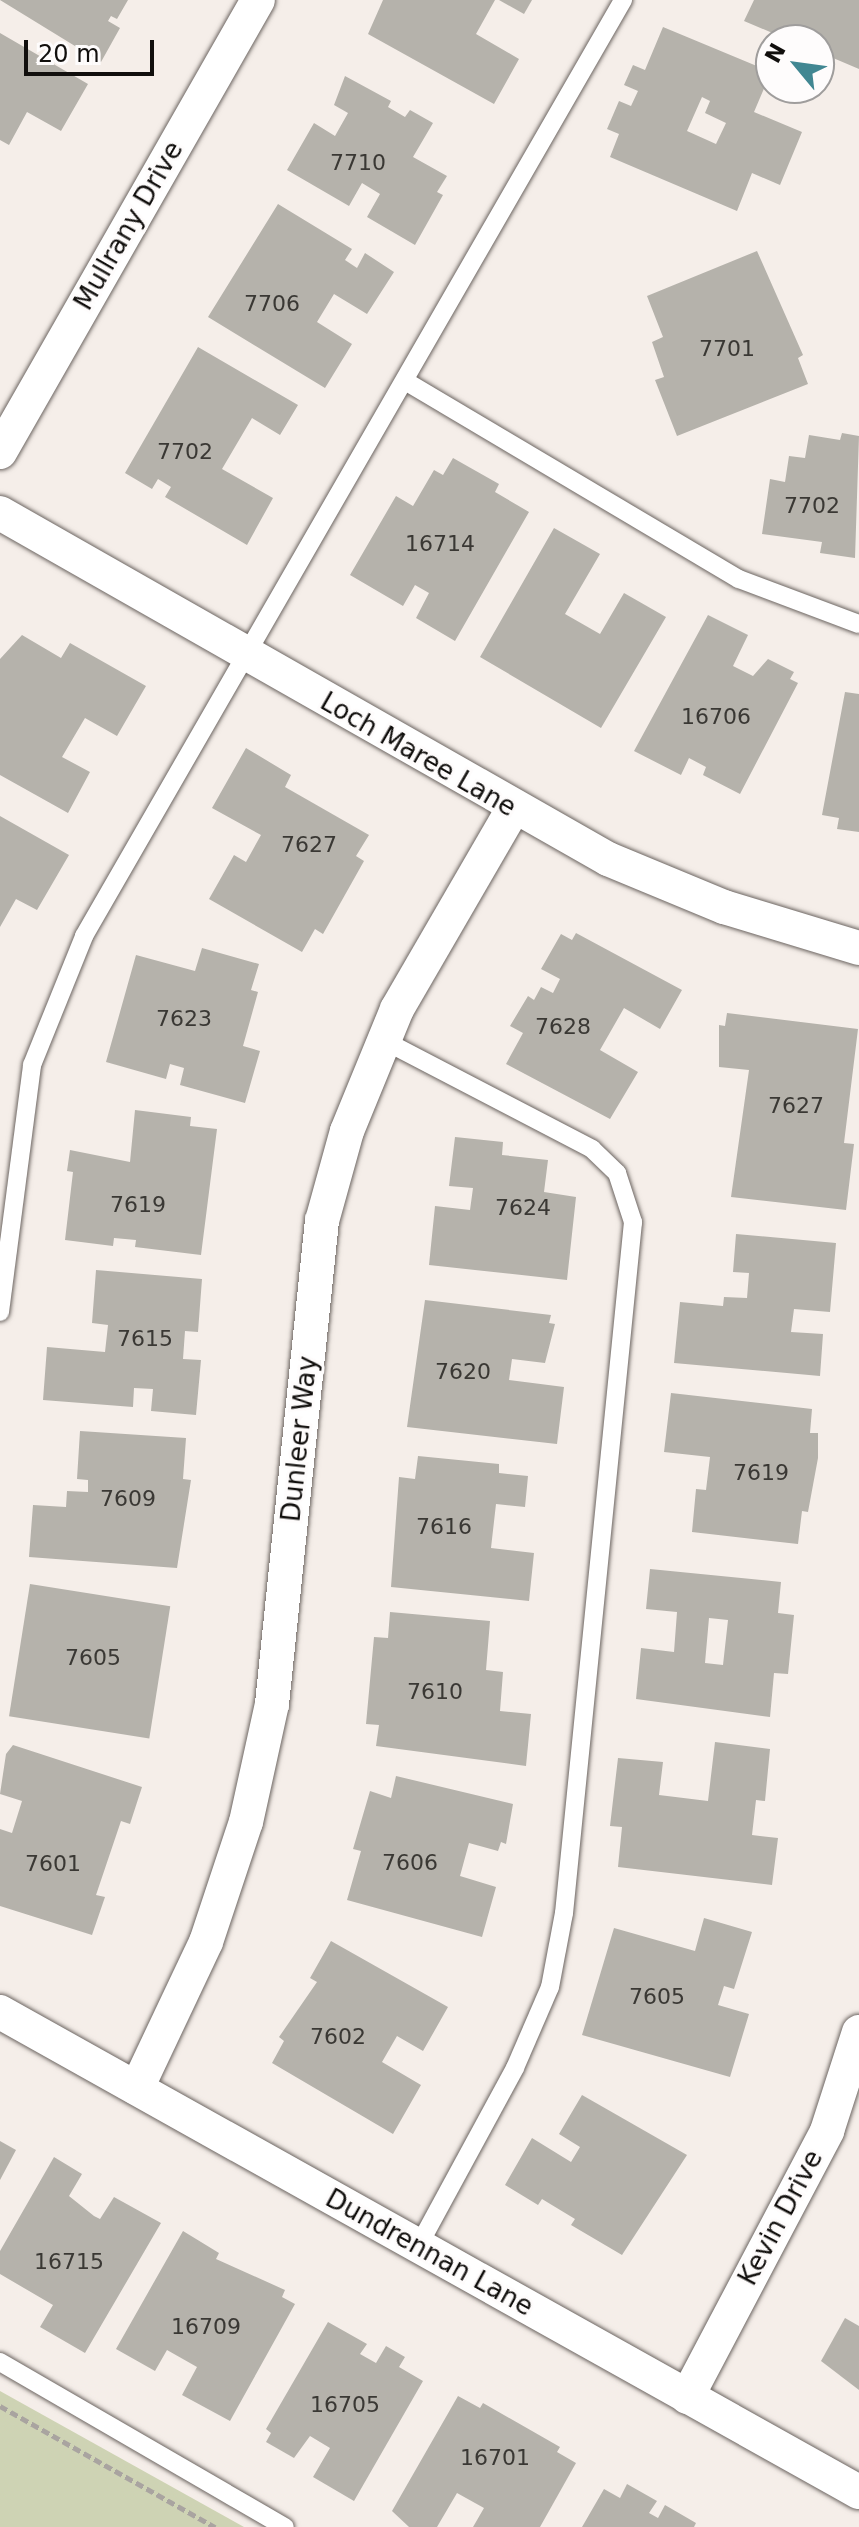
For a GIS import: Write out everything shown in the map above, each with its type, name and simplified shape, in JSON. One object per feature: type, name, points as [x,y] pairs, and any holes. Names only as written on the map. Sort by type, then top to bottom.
[{"type":"street","name":"Mullrany Drive","points":[[0,452],[258,0]]},
{"type":"street","name":"Loch Maree Lane","points":[[0,513],[513,809],[608,859],[724,907],[859,948]]},
{"type":"street","name":"Dunleer Way","points":[[137,2088],[206,1942],[246,1822],[272,1704],[322,1221],[347,1131],[383,1040],[513,809]]},
{"type":"street","name":"Dundrennan Lane","points":[[0,2012],[859,2492]]},
{"type":"street","name":"Kevin Drive","points":[[687,2397],[827,2131],[859,2032]]},
{"type":"lane","points":[[0,1312],[32,1065],[84,936],[245,655],[407,382],[623,0]]},
{"type":"lane","points":[[407,382],[739,579],[859,624]]},
{"type":"lane","points":[[383,1040],[592,1149],[617,1173],[633,1222],[564,1913],[550,1987],[515,2068],[418,2247]]},
{"type":"lane","points":[[0,2362],[285,2527]]},
{"type":"path","points":[[0,2406],[215,2527]]},
{"type":"green space","points":[[0,2391],[244,2527],[0,2527]]},
{"type":"building","points":[[0,0],[128,0],[117,19],[111,16],[108,21],[120,28],[101,62]]},
{"type":"building","points":[[383,0],[495,0],[476,34],[519,59],[494,104],[368,34]]},
{"type":"building","points":[[499,0],[532,0],[524,14]]},
{"type":"building","points":[[754,0],[859,0],[859,69],[835,59],[835,24],[755,26],[744,21]]},
{"type":"building","points":[[663,27],[755,65],[757,104],[754,112],[802,132],[780,185],[752,173],[737,211],[610,157],[619,134],[607,129],[619,101],[631,106],[638,91],[624,85],[633,65],[645,70]],"holes":[[[702,97],[710,101],[705,113],[726,123],[716,144],[687,131]]]},
{"type":"building","points":[[0,33],[88,84],[61,131],[27,112],[9,145],[0,140]]},
{"type":"building","points":[[345,76],[391,101],[388,107],[405,117],[410,110],[433,123],[413,157],[447,176],[437,192],[443,195],[415,245],[367,217],[380,194],[362,183],[349,206],[287,170],[314,123],[335,136],[348,113],[334,105]]},
{"type":"building","points":[[278,204],[352,249],[345,260],[357,268],[365,253],[394,272],[367,314],[334,294],[317,322],[352,344],[325,388],[208,317]]},
{"type":"building","points":[[757,251],[803,355],[798,358],[808,384],[677,436],[655,380],[664,377],[652,342],[663,337],[647,296]]},
{"type":"building","points":[[198,347],[298,405],[280,435],[252,418],[222,469],[273,498],[247,545],[165,497],[171,487],[158,479],[152,489],[125,473]]},
{"type":"building","points":[[842,433],[859,436],[855,558],[820,553],[822,542],[762,534],[770,479],[785,482],[789,456],[805,458],[809,435],[840,440]]},
{"type":"building","points":[[453,458],[499,484],[495,492],[529,512],[455,641],[416,618],[429,593],[415,585],[403,606],[350,575],[396,496],[413,506],[434,470],[443,475]]},
{"type":"building","points":[[554,528],[600,554],[565,614],[600,634],[624,593],[666,617],[601,728],[480,657]]},
{"type":"building","points":[[708,615],[748,635],[733,666],[753,676],[768,659],[794,672],[790,679],[798,683],[740,794],[703,775],[706,767],[689,758],[681,775],[634,751]]},
{"type":"building","points":[[22,635],[61,658],[70,643],[146,686],[117,736],[85,718],[62,757],[90,772],[68,813],[0,775],[0,659]]},
{"type":"building","points":[[845,692],[859,694],[859,832],[837,829],[839,818],[822,815]]},
{"type":"building","points":[[246,748],[291,775],[285,787],[369,835],[356,856],[364,861],[323,934],[315,929],[302,952],[209,899],[234,855],[246,862],[261,835],[212,808]]},
{"type":"building","points":[[0,816],[69,855],[37,910],[16,899],[0,927]]},
{"type":"building","points":[[576,933],[682,990],[660,1029],[624,1008],[600,1050],[638,1072],[610,1119],[506,1064],[523,1033],[510,1026],[528,996],[534,1000],[541,987],[553,993],[560,979],[541,969],[561,934],[572,940]]},
{"type":"building","points":[[202,948],[259,964],[251,990],[258,992],[243,1046],[260,1051],[245,1103],[180,1085],[184,1068],[170,1064],[166,1079],[106,1062],[136,955],[195,971]]},
{"type":"building","points":[[727,1013],[858,1029],[844,1143],[854,1144],[846,1210],[731,1197],[749,1070],[719,1067],[719,1025],[725,1026]]},
{"type":"building","points":[[135,1110],[191,1117],[190,1126],[217,1129],[201,1255],[135,1247],[136,1240],[114,1238],[113,1246],[65,1240],[73,1172],[67,1171],[70,1150],[130,1162]]},
{"type":"building","points":[[455,1137],[503,1142],[502,1155],[548,1160],[544,1192],[576,1197],[567,1280],[429,1265],[435,1206],[470,1210],[473,1188],[449,1186]]},
{"type":"building","points":[[736,1234],[836,1243],[830,1312],[794,1309],[791,1332],[823,1334],[820,1376],[674,1363],[680,1302],[723,1306],[724,1297],[747,1298],[749,1273],[733,1272]]},
{"type":"building","points":[[96,1270],[202,1279],[198,1332],[185,1331],[183,1359],[201,1360],[196,1415],[151,1411],[153,1389],[134,1388],[133,1407],[43,1400],[47,1347],[105,1352],[108,1325],[92,1323]]},
{"type":"building","points":[[425,1300],[551,1315],[549,1323],[555,1324],[545,1363],[512,1359],[509,1380],[564,1387],[557,1444],[407,1427]]},
{"type":"building","points":[[671,1393],[812,1409],[810,1433],[818,1433],[818,1458],[808,1512],[802,1511],[798,1544],[692,1532],[696,1489],[706,1490],[710,1457],[664,1452]]},
{"type":"building","points":[[80,1431],[186,1438],[183,1479],[191,1480],[177,1568],[29,1557],[33,1505],[66,1507],[67,1491],[88,1492],[88,1480],[77,1479]]},
{"type":"building","points":[[418,1456],[499,1464],[499,1473],[528,1476],[525,1507],[496,1504],[491,1548],[534,1553],[529,1601],[391,1587],[399,1477],[415,1479]]},
{"type":"building","points":[[650,1569],[781,1582],[778,1613],[794,1615],[788,1674],[774,1673],[770,1717],[636,1699],[641,1648],[674,1652],[677,1612],[646,1609]],"holes":[[[709,1618],[728,1620],[723,1665],[705,1663]]]},
{"type":"building","points":[[30,1584],[170,1606],[149,1739],[9,1716]]},
{"type":"building","points":[[390,1612],[490,1621],[486,1670],[503,1672],[500,1711],[531,1714],[526,1766],[376,1746],[379,1725],[366,1724],[374,1637],[388,1638]]},
{"type":"building","points":[[715,1742],[770,1749],[765,1801],[756,1800],[752,1835],[778,1838],[772,1885],[618,1867],[622,1827],[610,1826],[618,1758],[663,1762],[659,1795],[708,1801]]},
{"type":"building","points":[[13,1745],[142,1787],[130,1824],[121,1821],[96,1895],[105,1897],[92,1935],[0,1906],[0,1829],[12,1833],[22,1801],[0,1794],[6,1754]]},
{"type":"building","points":[[396,1776],[513,1804],[506,1844],[501,1842],[498,1851],[469,1843],[460,1876],[496,1887],[482,1937],[347,1900],[361,1851],[353,1849],[370,1791],[391,1798]]},
{"type":"building","points":[[704,1918],[752,1932],[734,1989],[724,1986],[718,2005],[749,2014],[730,2077],[582,2035],[614,1928],[695,1951]]},
{"type":"building","points":[[331,1941],[448,2007],[423,2051],[397,2036],[382,2062],[421,2085],[393,2134],[272,2063],[284,2041],[279,2037],[317,1982],[310,1978]]},
{"type":"building","points":[[582,2095],[687,2155],[622,2255],[571,2225],[575,2219],[542,2199],[538,2205],[505,2185],[532,2138],[571,2162],[580,2147],[559,2134]]},
{"type":"building","points":[[0,2141],[16,2150],[0,2180]]},
{"type":"building","points":[[54,2157],[82,2174],[69,2196],[94,2216],[100,2219],[114,2197],[161,2223],[85,2353],[40,2327],[53,2305],[0,2274],[0,2251]]},
{"type":"building","points":[[183,2231],[219,2253],[216,2259],[285,2290],[282,2297],[295,2304],[230,2421],[182,2395],[197,2367],[167,2350],[155,2371],[116,2349]]},
{"type":"building","points":[[845,2318],[859,2326],[859,2390],[821,2361]]},
{"type":"building","points":[[328,2322],[367,2344],[360,2354],[376,2363],[386,2346],[405,2357],[399,2367],[423,2381],[354,2501],[313,2477],[330,2448],[310,2436],[294,2458],[266,2442],[271,2433],[266,2429]]},
{"type":"building","points":[[458,2396],[480,2408],[483,2403],[560,2447],[557,2452],[576,2463],[540,2527],[473,2527],[484,2508],[457,2493],[437,2527],[409,2527],[392,2511]]},
{"type":"building","points":[[627,2484],[657,2501],[649,2513],[658,2518],[665,2505],[696,2523],[694,2527],[582,2527],[604,2489],[620,2498]]}]
